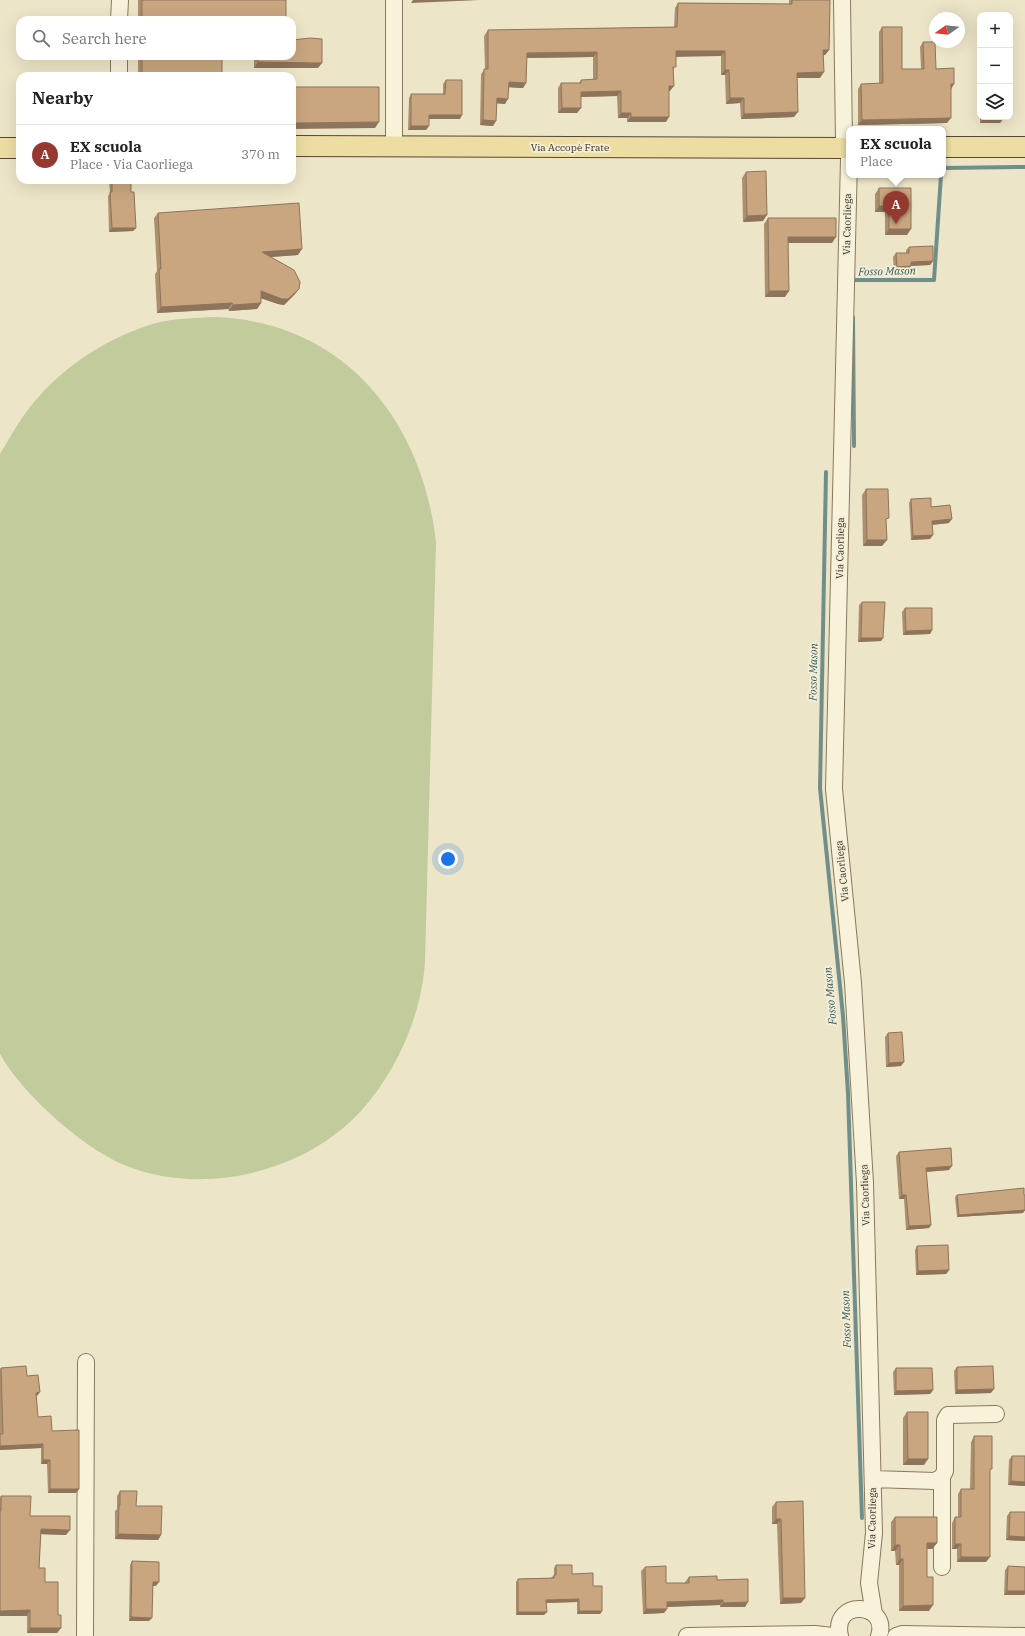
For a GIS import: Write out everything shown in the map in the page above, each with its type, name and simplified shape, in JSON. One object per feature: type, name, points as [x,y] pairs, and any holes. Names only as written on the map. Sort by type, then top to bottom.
[{"type":"main road","name":"Via Accopè Frate","points":[[296,146],[394,146],[846,153]]},
{"type":"main road","points":[[946,147],[1025,147]]},
{"type":"main road","points":[[0,148],[16,148]]},
{"type":"street","points":[[119,16],[120,0]]},
{"type":"street","points":[[394,0],[394,146]]},
{"type":"street","name":"Via Caorliega","points":[[842,0],[844,141],[846,147]]},
{"type":"street","points":[[119,60],[120,72]]},
{"type":"street","name":"Via Caorliega","points":[[847,178],[834,790],[852,983],[866,1184],[874,1533],[869,1583],[876,1617],[880,1626],[879,1636]]},
{"type":"street","points":[[85,1636],[86,1362]]},
{"type":"street","points":[[942,1567],[942,1478],[945,1471],[945,1420],[948,1415],[996,1414]]},
{"type":"street","points":[[873,1479],[935,1481],[942,1478]]},
{"type":"street","name":"Via Caorliega","points":[[837,1632],[848,1612],[855,1609],[869,1583]]},
{"type":"street","points":[[855,1609],[862,1608],[907,1635],[1025,1636]]},
{"type":"street","points":[[687,1636],[815,1634],[837,1632]]},
{"type":"green space","points":[[214,317],[260,323],[302,337],[338,358],[369,386],[394,419],[414,457],[428,498],[436,543],[425,961],[419,1001],[413,1021],[396,1060],[374,1095],[361,1111],[338,1132],[311,1150],[282,1164],[250,1173],[218,1178],[186,1179],[154,1174],[124,1165],[89,1145],[57,1120],[33,1097],[12,1072],[0,1054],[0,454],[21,420],[35,401],[61,374],[92,352],[125,334],[160,322]]},
{"type":"building","points":[[142,0],[286,0],[286,16],[142,16]]},
{"type":"building","points":[[792,0],[830,0],[829,50],[823,50],[824,72],[797,73],[798,112],[744,114],[744,98],[730,98],[729,70],[725,70],[725,51],[676,51],[676,67],[673,67],[674,86],[669,86],[669,117],[631,117],[631,113],[621,113],[621,91],[581,92],[581,108],[562,108],[561,83],[581,83],[581,80],[597,79],[597,52],[527,53],[526,83],[509,82],[508,99],[497,98],[496,121],[483,120],[484,69],[488,69],[488,30],[677,27],[678,3],[792,4]]},
{"type":"building","points":[[882,27],[902,27],[902,69],[924,69],[923,42],[929,42],[929,48],[935,48],[936,69],[954,68],[954,84],[951,84],[951,118],[862,120],[861,84],[883,83]]},
{"type":"building","points":[[310,38],[322,39],[322,63],[258,62],[258,60],[296,60],[296,40]]},
{"type":"building","points":[[142,60],[222,60],[222,72],[142,72]]},
{"type":"building","points":[[446,80],[462,80],[462,115],[429,115],[429,126],[411,126],[411,94],[445,94]]},
{"type":"building","points":[[296,87],[379,87],[379,122],[296,123]]},
{"type":"building","points":[[766,171],[767,215],[747,216],[746,172]]},
{"type":"building","points":[[112,184],[131,184],[131,192],[134,192],[136,228],[112,228],[110,192],[112,192]]},
{"type":"building","points":[[879,188],[911,188],[911,229],[889,229],[889,206],[879,206]]},
{"type":"building","points":[[299,203],[302,249],[262,252],[294,270],[300,282],[299,289],[288,299],[282,299],[261,291],[261,303],[161,307],[159,269],[161,269],[158,213]]},
{"type":"building","points":[[768,218],[836,218],[836,237],[788,237],[789,291],[769,291]]},
{"type":"building","points":[[933,246],[933,261],[911,262],[911,266],[897,267],[896,253],[909,253],[909,247]]},
{"type":"building","points":[[866,489],[888,489],[889,518],[886,519],[887,540],[867,540]]},
{"type":"building","points":[[931,498],[931,507],[950,505],[952,519],[932,521],[933,535],[913,536],[911,499]]},
{"type":"building","points":[[862,602],[885,602],[883,638],[861,638]]},
{"type":"building","points":[[905,608],[932,608],[932,630],[906,631]]},
{"type":"building","points":[[902,1032],[904,1062],[889,1063],[888,1033]]},
{"type":"building","points":[[951,1148],[952,1166],[926,1168],[931,1225],[909,1226],[906,1195],[902,1195],[899,1152]]},
{"type":"building","points":[[1024,1188],[1025,1210],[959,1215],[957,1195]]},
{"type":"building","points":[[948,1245],[949,1270],[918,1271],[917,1246]]},
{"type":"building","points":[[26,1366],[27,1376],[38,1375],[40,1392],[36,1393],[38,1417],[51,1416],[52,1431],[79,1430],[79,1489],[50,1489],[50,1460],[43,1460],[43,1444],[0,1446],[0,1434],[3,1434],[1,1368]]},
{"type":"building","points":[[993,1366],[994,1389],[957,1390],[957,1367]]},
{"type":"building","points":[[896,1368],[932,1368],[933,1390],[896,1391]]},
{"type":"building","points":[[907,1412],[928,1412],[928,1459],[908,1459]]},
{"type":"building","points":[[974,1436],[992,1436],[992,1469],[990,1469],[990,1557],[961,1557],[961,1544],[955,1544],[955,1517],[961,1517],[961,1489],[974,1489]]},
{"type":"building","points":[[1012,1456],[1025,1456],[1025,1482],[1011,1481]]},
{"type":"building","points":[[120,1491],[137,1491],[136,1506],[162,1506],[161,1535],[118,1534]]},
{"type":"building","points":[[1,1496],[31,1496],[30,1516],[70,1516],[70,1530],[41,1529],[39,1568],[45,1568],[45,1582],[58,1582],[58,1615],[61,1615],[61,1628],[30,1628],[30,1610],[0,1611]]},
{"type":"building","points":[[803,1501],[805,1598],[783,1598],[781,1519],[776,1519],[776,1502]]},
{"type":"building","points":[[1010,1512],[1025,1512],[1025,1537],[1009,1536]]},
{"type":"building","points":[[895,1517],[937,1517],[937,1543],[927,1543],[927,1577],[933,1577],[933,1605],[903,1606],[903,1559],[900,1559],[900,1545],[895,1545]]},
{"type":"building","points":[[132,1561],[159,1562],[159,1582],[153,1582],[152,1618],[131,1617]]},
{"type":"building","points":[[556,1565],[572,1565],[572,1574],[593,1573],[593,1586],[602,1586],[602,1611],[579,1611],[579,1599],[546,1600],[547,1612],[518,1612],[518,1579],[554,1578],[554,1575],[556,1575]]},
{"type":"building","points":[[666,1566],[666,1583],[689,1583],[689,1577],[717,1576],[717,1580],[748,1579],[748,1602],[723,1603],[723,1600],[667,1602],[667,1609],[646,1609],[645,1567]]},
{"type":"building","points":[[1008,1566],[1025,1567],[1025,1591],[1007,1591]]},
{"type":"waterway","name":"Fosso Mason","points":[[946,168],[1025,167]]},
{"type":"waterway","name":"Fosso Mason","points":[[853,284],[853,280],[934,280],[941,178]]},
{"type":"waterway","name":"Fosso Mason","points":[[853,317],[854,446]]},
{"type":"waterway","name":"Fosso Mason","points":[[826,472],[820,788],[843,1016],[848,1093],[862,1518]]},
{"type":"place","name":"EX scuola","points":[[896,224]]}]
